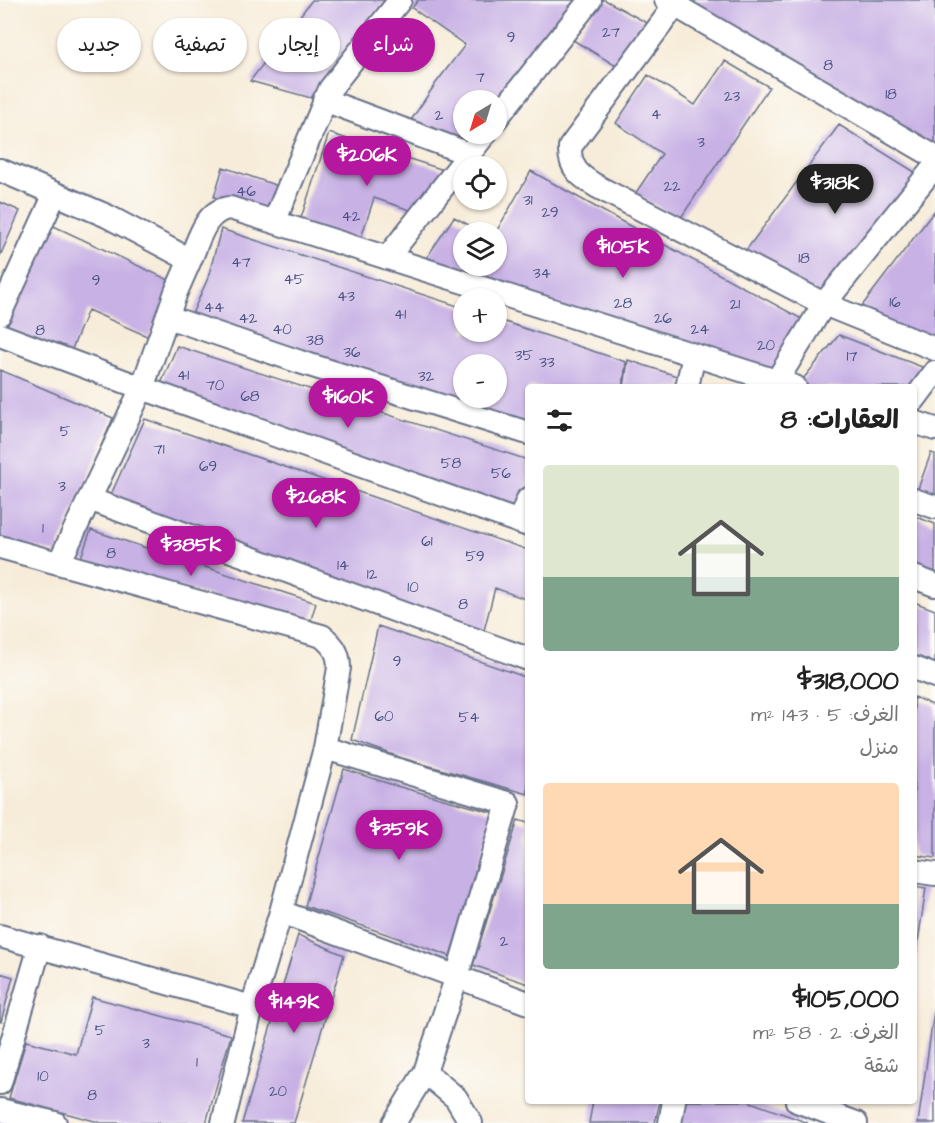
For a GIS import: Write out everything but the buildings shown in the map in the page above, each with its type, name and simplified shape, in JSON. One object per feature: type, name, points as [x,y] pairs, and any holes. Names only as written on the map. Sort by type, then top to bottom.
[{"type":"street","points":[[274,222],[330,89],[400,0]]},
{"type":"street","points":[[507,105],[590,0]]},
{"type":"street","points":[[935,157],[673,2],[570,147],[570,158],[575,169],[583,178],[598,187],[824,304],[935,349]]},
{"type":"street","points":[[324,100],[469,154]]},
{"type":"street","points":[[387,258],[477,144]]},
{"type":"street","points":[[59,563],[142,388],[190,260],[207,221],[215,212],[230,208],[785,384],[824,304],[935,166]]},
{"type":"street","points":[[0,170],[107,216],[190,260]]},
{"type":"street","points":[[0,314],[55,194]]},
{"type":"street","points":[[168,317],[300,362],[525,432]]},
{"type":"street","points":[[0,335],[142,388],[524,523]]},
{"type":"street","points":[[688,384],[694,356]]},
{"type":"street","points":[[917,396],[935,372]]},
{"type":"street","points":[[917,423],[935,429]]},
{"type":"street","points":[[89,499],[525,658]]},
{"type":"street","points":[[917,501],[935,507]]},
{"type":"street","points":[[0,547],[322,636],[333,645],[339,656],[339,668],[325,748],[281,912],[252,1007],[224,1123]]},
{"type":"street","points":[[917,578],[935,585]]},
{"type":"street","points":[[917,669],[935,676]]},
{"type":"street","points":[[325,748],[518,806],[425,1072],[394,1123]]},
{"type":"street","points":[[917,871],[935,874]]},
{"type":"street","points":[[281,912],[525,1002]]},
{"type":"street","points":[[0,936],[252,1007]]},
{"type":"street","points":[[0,1083],[40,946]]},
{"type":"street","points":[[425,1072],[456,1098],[471,1123]]},
{"type":"street","points":[[670,1123],[673,1104]]},
{"type":"street","points":[[805,1104],[856,1123]]},
{"type":"street","points":[[0,1110],[55,1123]]}]
